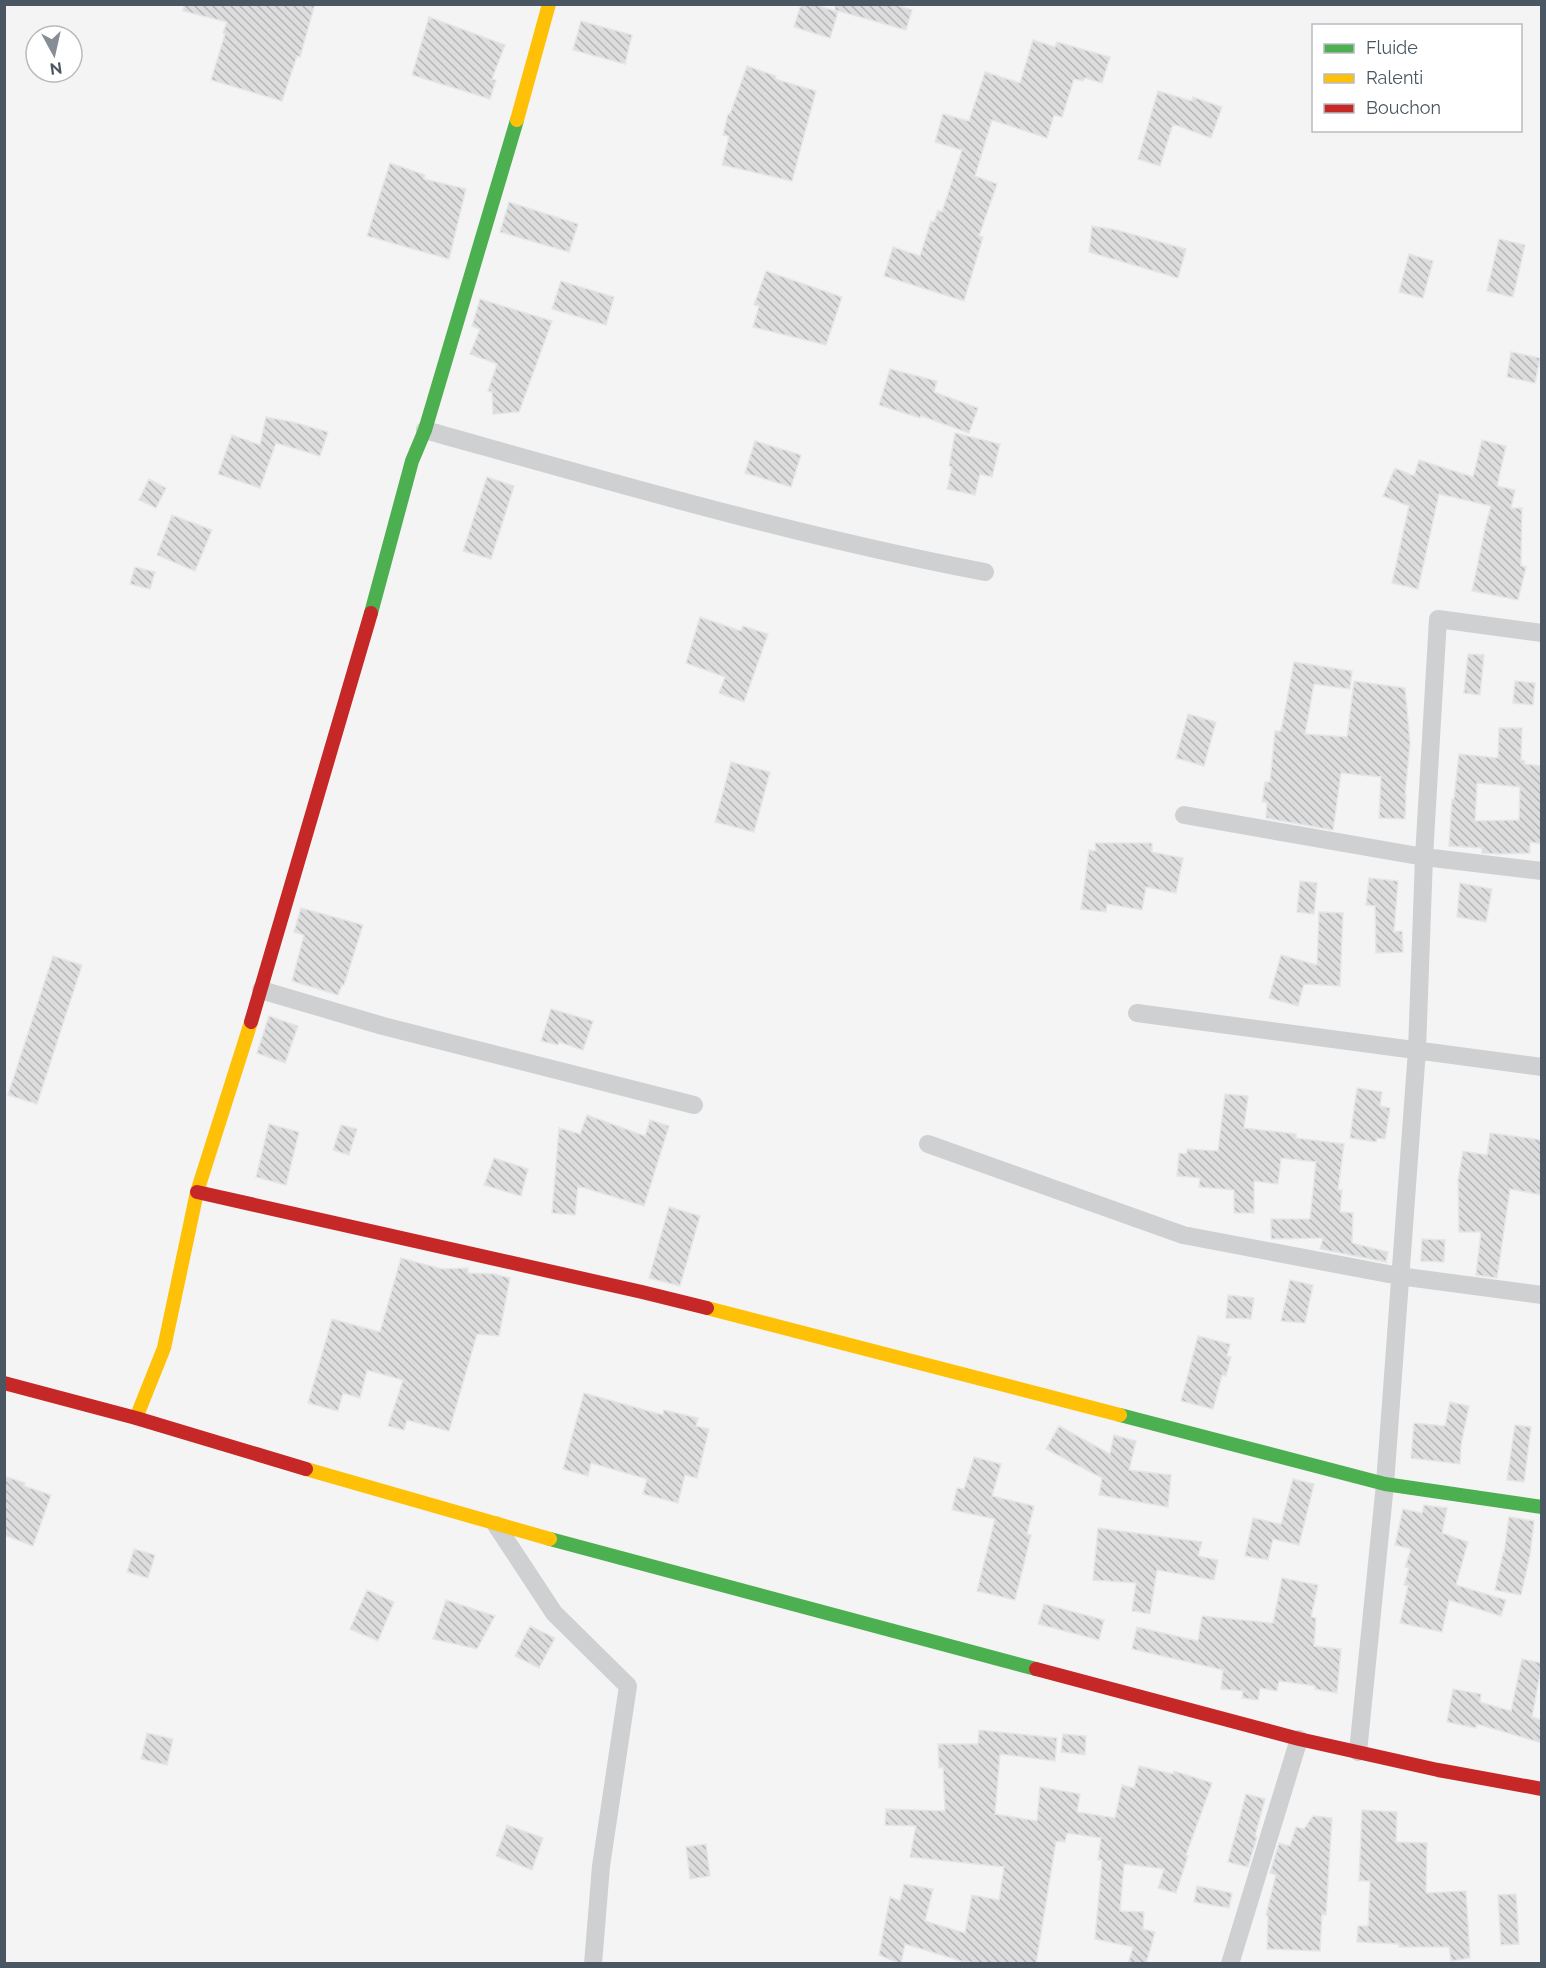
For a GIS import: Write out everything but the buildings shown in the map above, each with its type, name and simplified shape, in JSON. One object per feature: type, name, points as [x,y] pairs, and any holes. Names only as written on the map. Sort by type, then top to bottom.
[{"type":"street","points":[[136,1418],[164,1348],[197,1192],[261,990],[368,626],[412,461],[425,430],[506,161],[549,4]]},
{"type":"street","points":[[425,430],[730,514],[892,554],[985,572]]},
{"type":"street","points":[[1358,1752],[1385,1484],[1417,1050],[1424,857],[1438,619],[1542,633]]},
{"type":"street","points":[[1184,815],[1424,857],[1542,871]]},
{"type":"street","points":[[261,990],[383,1026],[694,1105]]},
{"type":"street","points":[[1137,1013],[1542,1067]]},
{"type":"street","points":[[928,1144],[1183,1235],[1399,1276],[1542,1295]]},
{"type":"street","points":[[197,1192],[642,1292],[1385,1484],[1542,1507]]},
{"type":"street","points":[[4,1383],[136,1418],[496,1525],[1299,1739],[1542,1789]]},
{"type":"street","points":[[496,1525],[554,1613],[628,1686],[601,1866],[593,1964]]},
{"type":"street","points":[[1230,1964],[1299,1739]]},
{"type":"traffic: fast","points":[[371,613],[412,461],[425,430],[517,120]]},
{"type":"traffic: fast","points":[[1120,1415],[1385,1484],[1542,1507]]},
{"type":"traffic: fast","points":[[550,1539],[1036,1669]]},
{"type":"traffic: slow","points":[[517,120],[549,4]]},
{"type":"traffic: slow","points":[[136,1418],[164,1348],[197,1192],[251,1022]]},
{"type":"traffic: slow","points":[[707,1308],[1120,1415]]},
{"type":"traffic: slow","points":[[306,1469],[550,1539]]},
{"type":"traffic: jam","points":[[251,1022],[371,613]]},
{"type":"traffic: jam","points":[[197,1192],[707,1308]]},
{"type":"traffic: jam","points":[[4,1383],[136,1418],[306,1469]]},
{"type":"traffic: jam","points":[[1036,1669],[1299,1739],[1438,1770],[1542,1789]]}]
